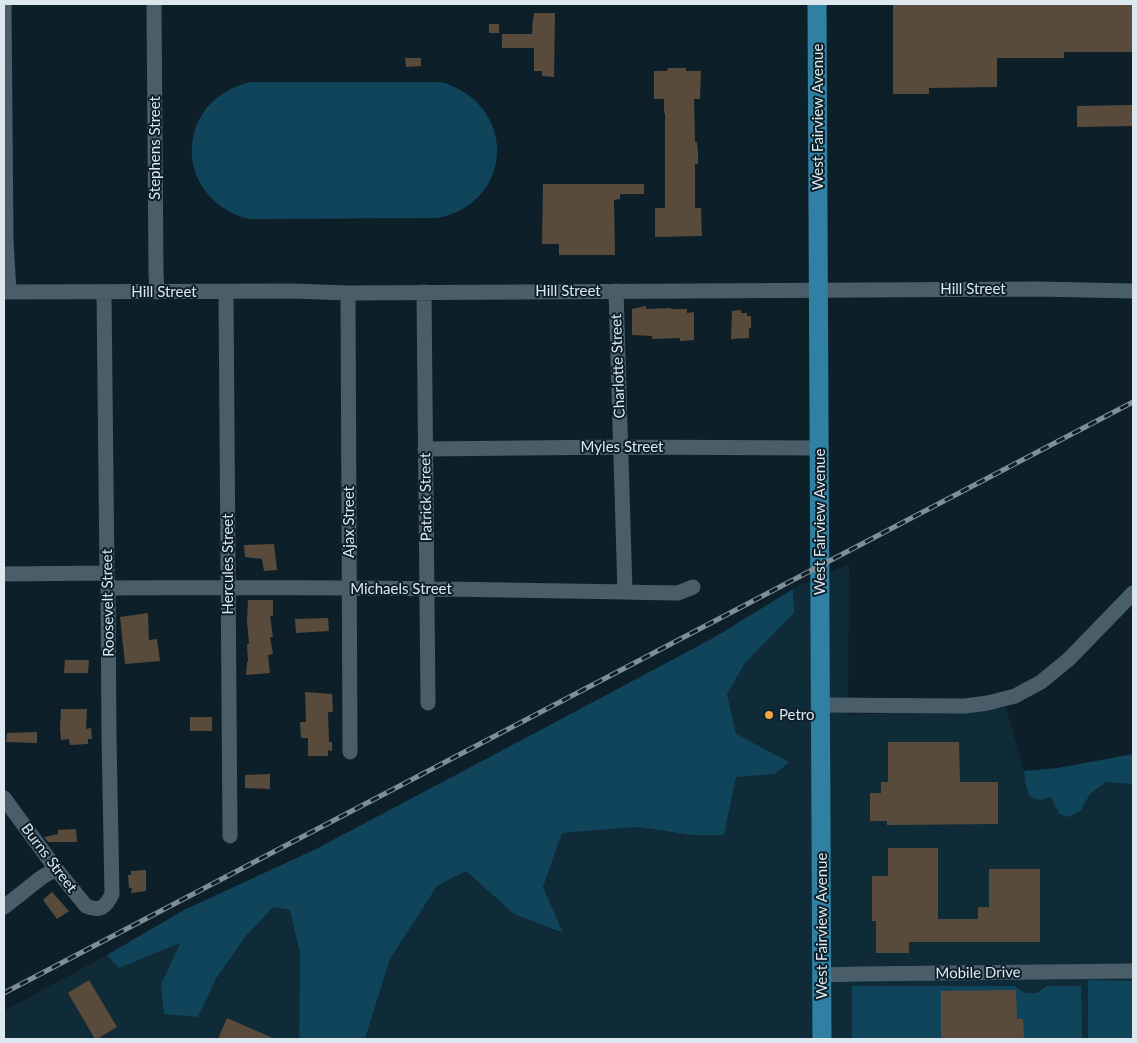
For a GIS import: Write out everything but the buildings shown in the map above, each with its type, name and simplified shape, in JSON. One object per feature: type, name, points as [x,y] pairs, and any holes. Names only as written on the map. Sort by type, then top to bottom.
[{"type":"main road","name":"West Fairview Avenue","points":[[817,4],[822,1039]]},
{"type":"street","points":[[4,4],[7,292]]},
{"type":"street","name":"Stephens Street","points":[[154,4],[157,292]]},
{"type":"street","name":"Hill Street","points":[[7,292],[292,291],[348,293],[892,289],[1133,291]]},
{"type":"street","name":"Charlotte Street","points":[[616,291],[625,592]]},
{"type":"street","name":"Roosevelt Street","points":[[100,908],[108,902],[112,894],[108,728],[104,292]]},
{"type":"street","name":"Hercules Street","points":[[226,292],[230,836]]},
{"type":"street","name":"Patrick Street","points":[[424,292],[428,703]]},
{"type":"street","name":"Ajax Street","points":[[348,293],[350,752]]},
{"type":"street","name":"Myles Street","points":[[425,449],[620,447],[819,448]]},
{"type":"street","points":[[4,574],[106,573]]},
{"type":"street","name":"Michaels Street","points":[[108,588],[349,588],[678,593],[693,587]]},
{"type":"street","points":[[820,705],[966,706],[1015,696],[1041,682],[1068,659],[1133,593]]},
{"type":"street","name":"Burns Street","points":[[4,798],[56,869],[86,906],[100,908]]},
{"type":"street","points":[[4,906],[42,877],[56,869]]},
{"type":"street","name":"Mobile Drive","points":[[822,976],[1133,971]]},
{"type":"shaded area","points":[[251,82],[440,82],[465,93],[483,109],[494,130],[497,152],[493,173],[482,193],[464,208],[438,218],[249,219],[224,208],[206,192],[195,171],[192,149],[196,128],[207,108],[225,92]]},
{"type":"shaded area","points":[[849,564],[848,715],[1006,708],[1024,771],[1025,781],[1040,800],[1051,797],[1059,814],[1081,810],[1090,794],[1106,782],[1133,784],[1133,1039],[365,1039],[390,959],[437,886],[466,871],[514,914],[562,933],[543,887],[562,833],[638,827],[692,835],[724,835],[736,776],[775,774],[736,734],[727,694],[745,663],[794,613],[793,589]]},
{"type":"shaded area","points":[[793,589],[794,613],[745,663],[727,694],[736,734],[789,762],[775,774],[736,777],[724,835],[692,835],[638,827],[562,833],[543,887],[563,933],[514,914],[466,871],[437,886],[390,959],[365,1039],[299,1039],[300,953],[290,910],[273,907],[246,936],[216,979],[198,1017],[164,1014],[161,984],[180,943],[119,968],[107,955],[184,910],[316,849],[715,637]]},
{"type":"shaded area","points":[[1133,754],[1133,784],[1106,782],[1090,794],[1081,810],[1069,817],[1059,814],[1051,797],[1040,800],[1029,796],[1024,771],[1058,768]]},
{"type":"shaded area","points":[[273,906],[291,910],[300,953],[299,1039],[4,1039],[4,1011],[107,955],[119,968],[180,942],[161,984],[198,1017],[216,980],[246,936]]},
{"type":"shaded area","points":[[1088,980],[1133,981],[1133,1039],[1088,1039]]},
{"type":"shaded area","points":[[852,986],[1014,986],[1025,993],[1037,993],[1047,986],[1081,986],[1082,1039],[852,1039]]},
{"type":"railway","points":[[4,993],[1133,402]]},
{"type":"place","name":"Petro","points":[[769,715]]}]
